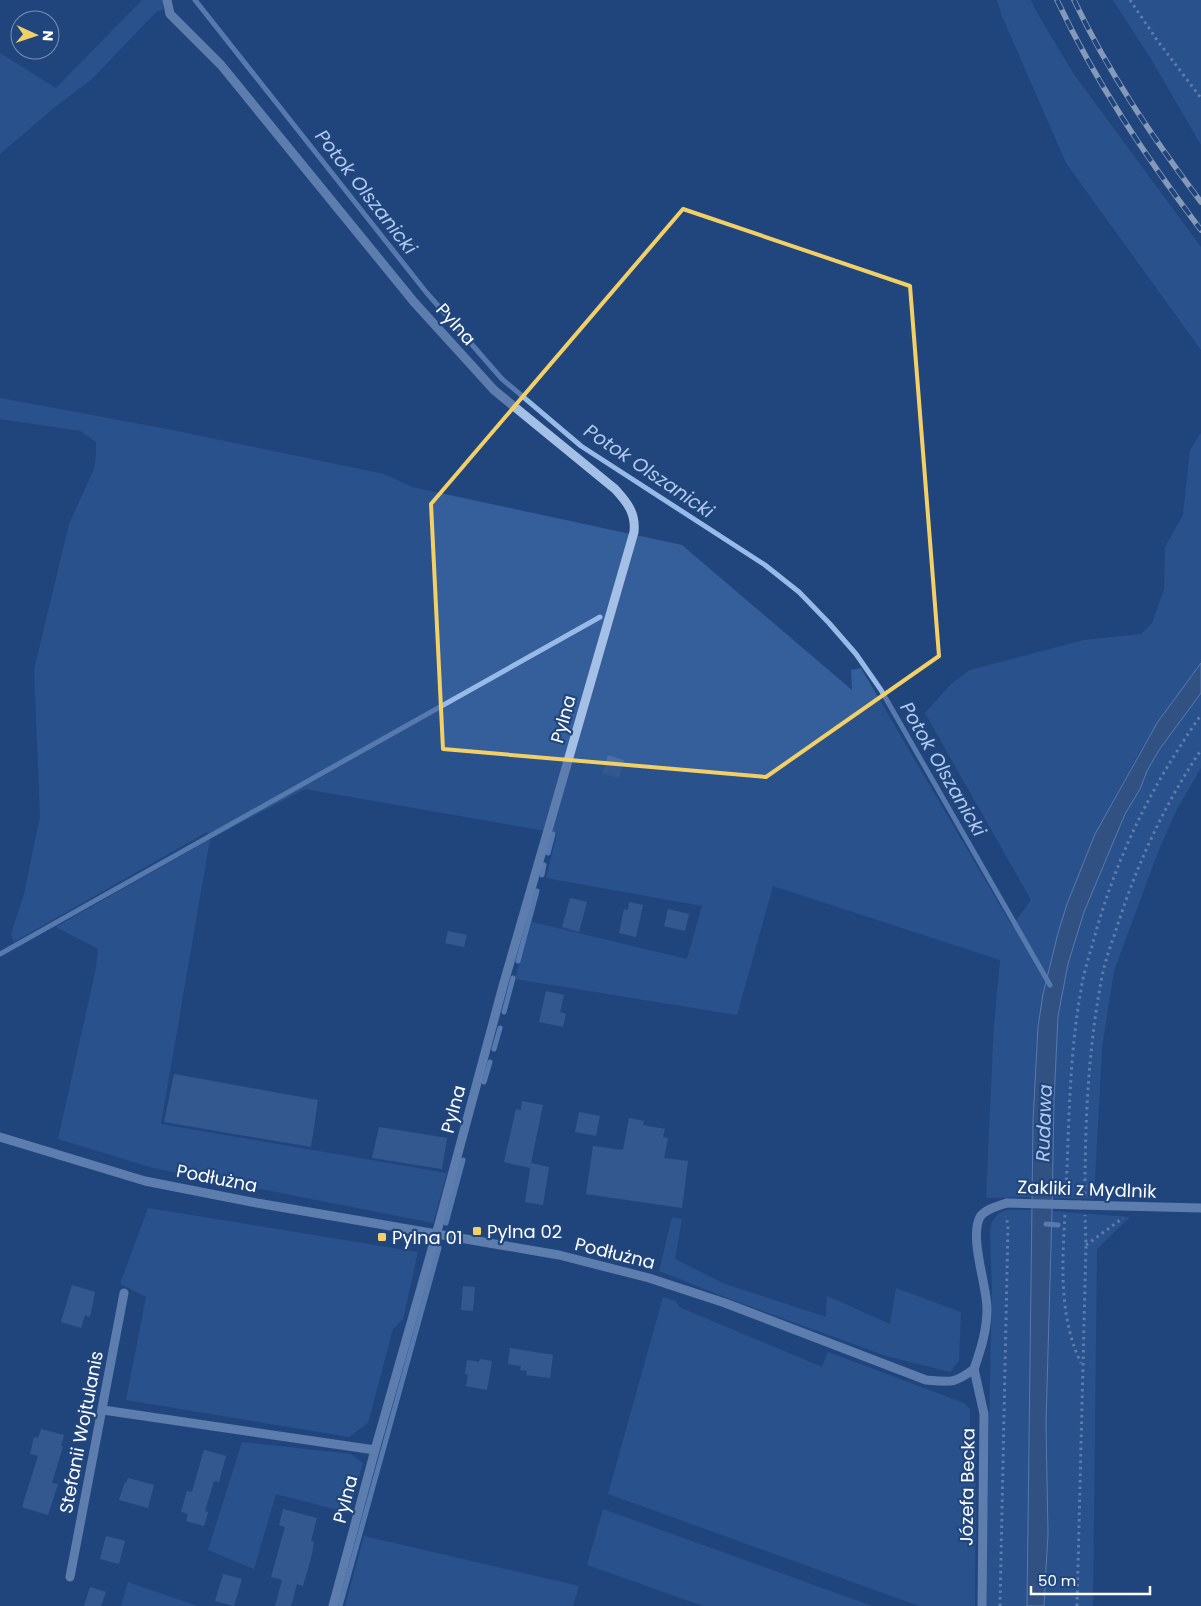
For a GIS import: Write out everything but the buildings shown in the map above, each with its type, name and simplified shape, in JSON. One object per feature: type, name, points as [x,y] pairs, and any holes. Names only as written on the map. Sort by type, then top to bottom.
[{"type":"street","name":"Pylna","points":[[167,0],[170,14],[221,65],[414,302],[494,390],[615,489],[627,503],[636,521],[503,986],[333,1606]]},
{"type":"street","name":"Podłużna","points":[[0,1137],[146,1180],[257,1203],[559,1255],[649,1278],[725,1303],[926,1380],[953,1382],[964,1377],[974,1369]]},
{"type":"street","name":"Zakliki z Mydlnik","points":[[974,1369],[983,1345],[987,1308],[977,1228],[981,1216],[993,1208],[1007,1203],[1201,1208]]},
{"type":"street","name":"Stefanii Wojtulanis","points":[[70,1577],[124,1293]]},
{"type":"street","name":"Józefa Becka","points":[[974,1369],[984,1414],[982,1606]]},
{"type":"street","points":[[103,1410],[375,1450]]},
{"type":"path","points":[[1130,0],[1157,40],[1201,98]]},
{"type":"path","points":[[1066,1196],[1068,1129],[1075,1032],[1081,988],[1096,930],[1113,876],[1135,824],[1160,777],[1201,715]]},
{"type":"path","points":[[1077,1606],[1086,1245],[1082,1205],[1086,1118],[1093,1033],[1101,980],[1133,879],[1154,830],[1184,775],[1201,750]]},
{"type":"path","points":[[1000,1606],[1008,1225],[1005,1209],[1007,1203]]},
{"type":"path","points":[[1086,1245],[1138,1207]]},
{"type":"path","points":[[1065,1214],[1063,1275],[1066,1307],[1073,1346],[1082,1364]]},
{"type":"highlighted area","points":[[683,209],[910,286],[939,656],[766,777],[443,749],[431,504]]},
{"type":"shaded area","points":[[142,0],[163,0],[163,9],[156,12],[92,79],[55,107],[0,154],[0,53],[56,88]]},
{"type":"shaded area","points":[[997,0],[1031,0],[1073,73],[1201,247],[1201,350],[1066,163],[1002,16]]},
{"type":"shaded area","points":[[1113,0],[1201,0],[1201,145],[1151,59]]},
{"type":"shaded area","points":[[0,398],[167,429],[384,474],[412,487],[682,545],[852,690],[851,670],[861,668],[1012,926],[1031,900],[925,713],[951,684],[970,670],[1084,640],[1141,634],[1152,623],[1164,589],[1165,547],[1183,515],[1190,450],[1201,433],[1201,663],[1157,723],[1140,751],[1095,834],[1067,904],[1043,994],[1038,1027],[1033,1121],[1032,1197],[986,1198],[994,1024],[1000,960],[773,886],[737,1015],[515,979],[532,922],[687,959],[702,906],[546,878],[557,833],[305,789],[210,839],[207,832],[14,942],[11,934],[24,894],[40,817],[34,670],[69,524],[94,469],[96,442],[80,431],[0,419]]},
{"type":"shaded area","points":[[1201,693],[1201,768],[1177,809],[1158,852],[1114,971],[1102,1048],[1094,1199],[1052,1198],[1056,1038],[1058,1016],[1068,964],[1084,912],[1108,852],[1128,808],[1140,789],[1146,771]]},
{"type":"shaded area","points":[[210,839],[161,1124],[447,1173],[433,1223],[153,1168],[58,1139],[96,968],[98,949],[56,927]]},
{"type":"shaded area","points":[[148,1208],[418,1252],[403,1319],[393,1329],[368,1423],[349,1437],[126,1400],[146,1297],[120,1284]]},
{"type":"shaded area","points":[[1006,1210],[1032,1210],[1027,1606],[985,1606],[992,1291],[990,1232],[992,1222],[998,1214]]},
{"type":"shaded area","points":[[1052,1211],[1130,1217],[1097,1249],[1093,1606],[1044,1606],[1048,1535],[1046,1423]]},
{"type":"shaded area","points":[[672,1217],[682,1219],[675,1259],[725,1284],[826,1317],[827,1296],[890,1324],[896,1288],[961,1312],[959,1361],[950,1372],[886,1356],[659,1271]]},
{"type":"shaded area","points":[[663,1297],[676,1301],[679,1307],[822,1367],[828,1352],[964,1403],[970,1409],[970,1427],[976,1431],[975,1606],[919,1606],[608,1494]]},
{"type":"shaded area","points":[[242,1442],[351,1454],[363,1463],[349,1513],[276,1494],[254,1569],[208,1550]]},
{"type":"shaded area","points":[[603,1509],[872,1606],[703,1606],[587,1565]]},
{"type":"shaded area","points":[[364,1536],[579,1586],[573,1606],[345,1606]]},
{"type":"shaded area","points":[[128,1582],[197,1606],[121,1606]]},
{"type":"water","name":"Rudawa","points":[[1201,663],[1201,693],[1159,750],[1147,771],[1140,789],[1125,814],[1084,912],[1068,964],[1058,1016],[1046,1423],[1048,1534],[1044,1606],[1027,1606],[1033,1121],[1038,1027],[1043,994],[1067,904],[1095,834],[1157,723]]},
{"type":"waterway","name":"Potok Olszanicki","points":[[195,0],[426,292],[502,379],[581,446],[765,565],[799,592],[856,654],[881,690],[1050,985]]},
{"type":"waterway","points":[[0,954],[600,617]]},
{"type":"waterway","points":[[548,853],[553,834]]},
{"type":"waterway","points":[[542,875],[544,865]]},
{"type":"waterway","points":[[518,961],[537,891]]},
{"type":"waterway","points":[[504,1012],[513,978]]},
{"type":"waterway","points":[[494,1049],[500,1028]]},
{"type":"waterway","points":[[484,1082],[490,1062]]},
{"type":"waterway","points":[[446,1223],[463,1160]]},
{"type":"waterway","points":[[1046,1224],[1058,1225]]},
{"type":"waterway","points":[[340,1606],[439,1248]]},
{"type":"railway","points":[[1057,0],[1088,61],[1123,119],[1201,230]]},
{"type":"railway","points":[[1074,0],[1116,79],[1166,154],[1201,202]]},
{"type":"place","name":"Pylna 02","points":[[477,1231]]},
{"type":"place","name":"Pylna 01","points":[[382,1237]]}]
